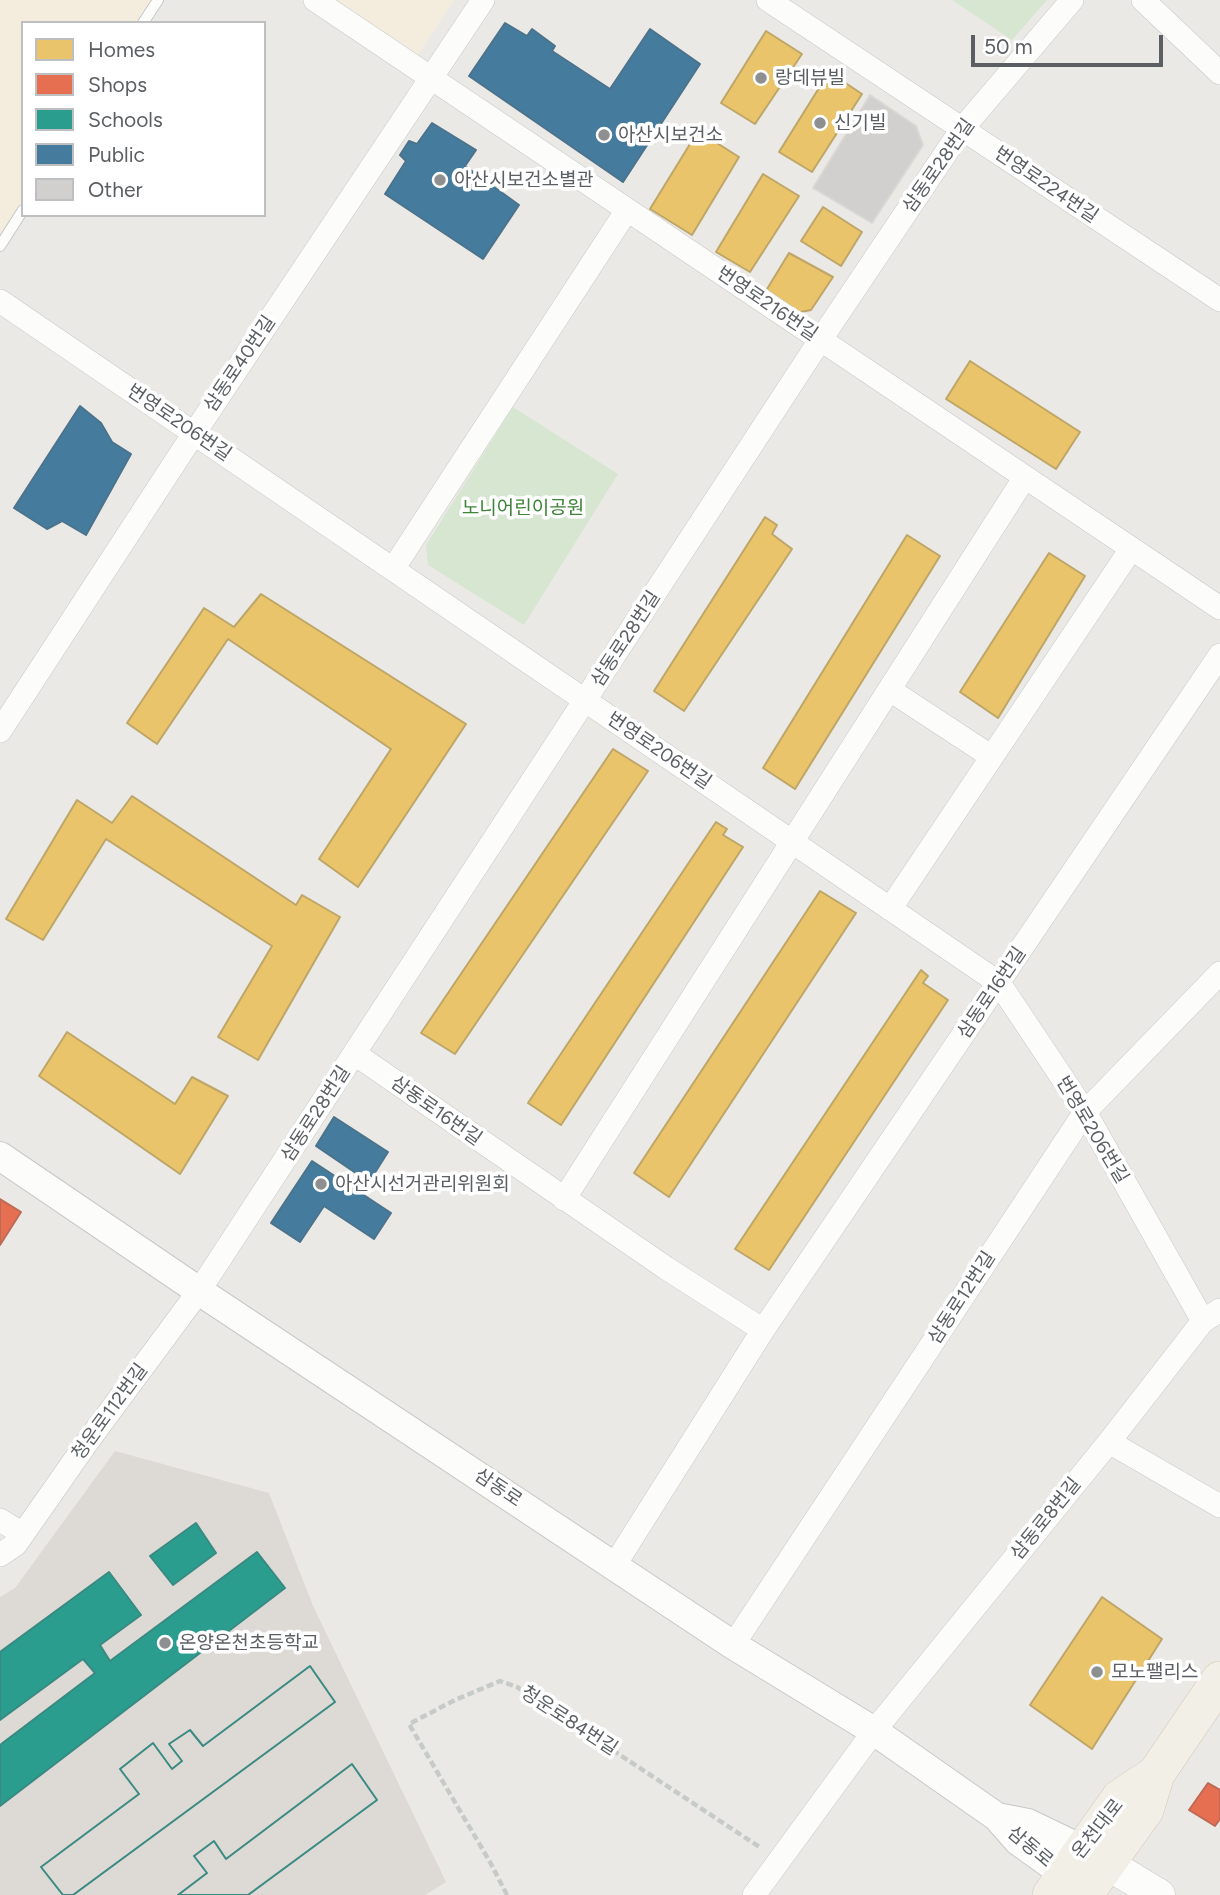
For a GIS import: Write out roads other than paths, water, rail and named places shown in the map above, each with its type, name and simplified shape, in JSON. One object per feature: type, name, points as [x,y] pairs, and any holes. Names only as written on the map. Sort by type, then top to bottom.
[{"type":"main road","name":"온천대로","points":[[1081,1880],[1120,1798],[1156,1774],[1220,1680]]},
{"type":"main road","points":[[1081,1880],[1159,1895]]},
{"type":"street","name":"번영로216번길","points":[[315,0],[1220,608]]},
{"type":"street","name":"삼동로40번길","points":[[0,731],[194,433],[483,0]]},
{"type":"street","name":"번영로224번길","points":[[768,0],[1220,300]]},
{"type":"street","name":"삼동로28번길","points":[[199,1292],[820,340],[962,129],[1072,0]]},
{"type":"street","points":[[1143,0],[1220,73]]},
{"type":"street","points":[[393,569],[627,210]]},
{"type":"street","name":"번영로206번길","points":[[0,301],[999,983],[1085,1112],[1211,1315]]},
{"type":"street","points":[[564,1199],[1025,477]]},
{"type":"street","points":[[890,909],[1131,549]]},
{"type":"street","name":"삼동로16번길","points":[[614,1566],[763,1330],[1220,656]]},
{"type":"street","points":[[890,690],[992,757]]},
{"type":"street","name":"삼동로12번길","points":[[733,1645],[1085,1112],[1220,973]]},
{"type":"street","name":"삼동로16번길","points":[[355,1054],[666,1268],[763,1330]]},
{"type":"street","name":"삼동로","points":[[0,1156],[199,1292],[733,1645],[874,1731],[997,1817],[1028,1823],[1081,1880]]},
{"type":"street","name":"청운로112번길","points":[[0,1555],[16,1545],[88,1441],[199,1292]]},
{"type":"street","name":"삼동로8번길","points":[[874,1731],[1211,1315]]},
{"type":"street","points":[[1109,1442],[1220,1506]]},
{"type":"street","points":[[0,1520],[23,1534]]},
{"type":"street","points":[[754,1895],[874,1731]]},
{"type":"lane","points":[[144,21],[158,0]]},
{"type":"lane","points":[[0,246],[21,213]]},
{"type":"place","name":"랑데뷰빌","points":[[761,78]]},
{"type":"place","name":"신기빌","points":[[820,123]]},
{"type":"place","name":"아산시보건소","points":[[604,135]]},
{"type":"place","name":"아산시보건소별관","points":[[440,180]]},
{"type":"place","name":"아산시선거관리위원회","points":[[321,1184]]},
{"type":"place","name":"온양온천초등학교","points":[[165,1643]]},
{"type":"place","name":"모노팰리스","points":[[1097,1672]]},
{"type":"park label","name":"노니어린이공원","points":[[523,508]]}]
